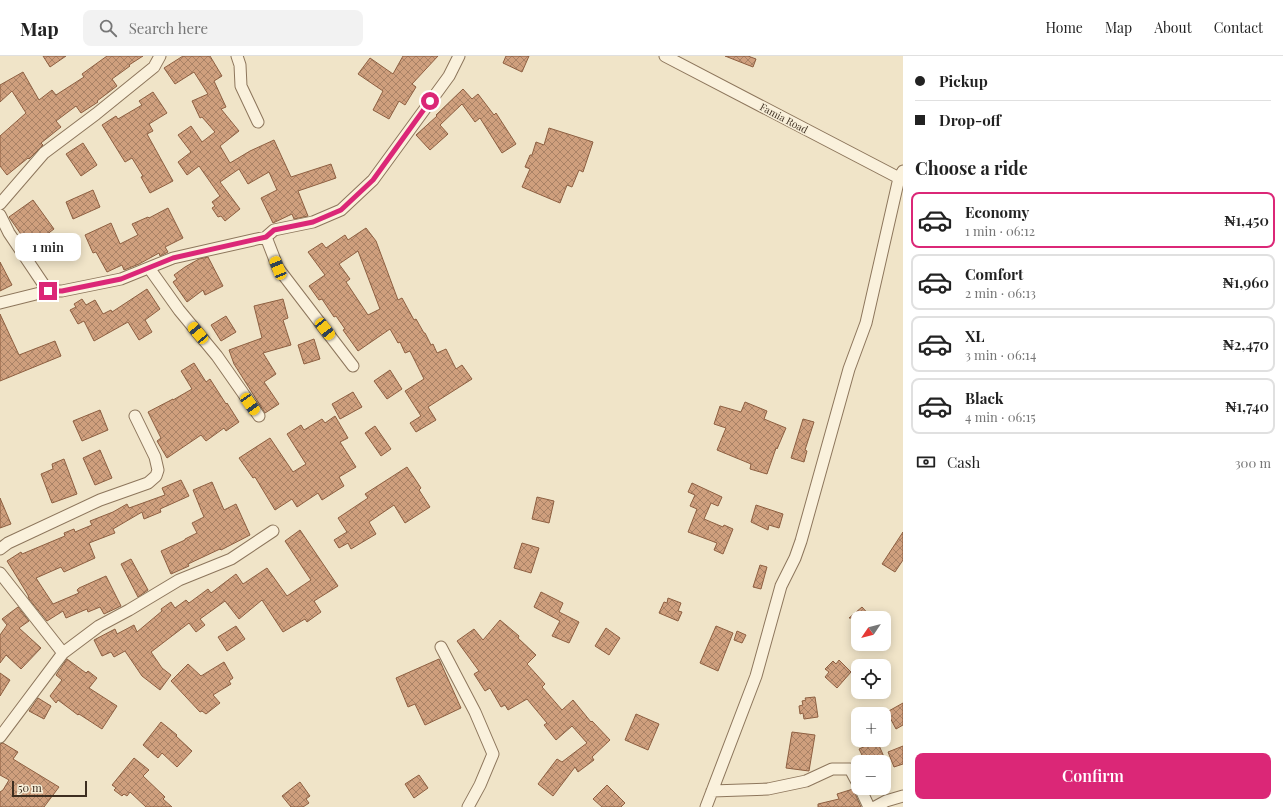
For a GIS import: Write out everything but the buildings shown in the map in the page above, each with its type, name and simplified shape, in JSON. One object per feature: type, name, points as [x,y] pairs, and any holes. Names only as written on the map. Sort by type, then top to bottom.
[{"type":"street","points":[[0,204],[44,153],[96,114],[154,67],[160,56]]},
{"type":"street","points":[[237,56],[240,65],[241,86],[258,122]]},
{"type":"street","points":[[0,303],[48,291],[62,291],[121,279],[173,258],[266,237],[274,230],[313,222],[341,210],[373,180],[449,76],[459,56]]},
{"type":"street","name":"Famia Road","points":[[665,56],[902,176]]},
{"type":"street","points":[[706,807],[756,676],[781,586],[795,558],[803,534],[849,369],[866,323],[902,176]]},
{"type":"street","points":[[0,215],[9,233],[48,291]]},
{"type":"street","points":[[266,237],[278,268],[353,366]]},
{"type":"street","points":[[149,268],[179,310],[217,356],[258,416]]},
{"type":"street","points":[[0,549],[8,542],[100,500],[148,483],[156,476],[158,470],[155,457],[135,416]]},
{"type":"street","points":[[0,737],[63,653],[99,626],[179,580],[231,559],[273,531]]},
{"type":"street","points":[[0,573],[63,653]]},
{"type":"street","points":[[441,647],[475,712],[493,754],[480,785],[468,807]]},
{"type":"street","points":[[712,791],[768,789],[806,781],[832,769],[850,769],[851,771]]},
{"type":"street","points":[[863,795],[869,807]]},
{"type":"street","points":[[875,807],[886,801],[903,796]]},
{"type":"route","points":[[48,291],[62,291],[121,279],[173,258],[210,248],[266,237],[274,230],[313,222],[341,210],[373,180],[430,101]]}]
